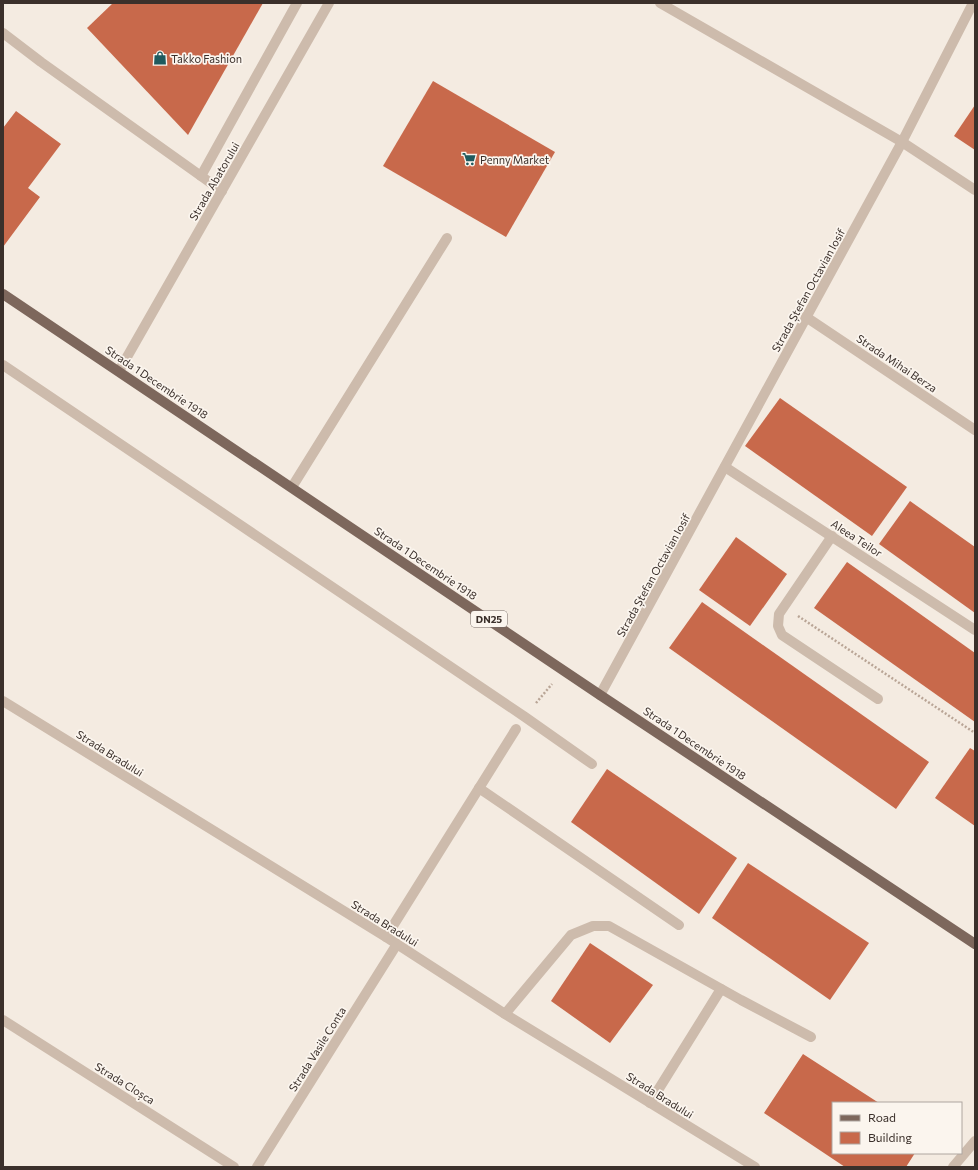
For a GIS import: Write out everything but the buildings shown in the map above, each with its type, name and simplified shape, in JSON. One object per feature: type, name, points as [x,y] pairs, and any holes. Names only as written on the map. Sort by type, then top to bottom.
[{"type":"main road","name":"Strada 1 Decembrie 1918","points":[[3,294],[600,695],[975,944]]},
{"type":"street","points":[[201,176],[297,3]]},
{"type":"street","name":"Strada Abatorului","points":[[119,371],[329,3]]},
{"type":"street","points":[[660,3],[902,142],[975,190]]},
{"type":"street","name":"Strada Ștefan Octavian Iosif","points":[[600,695],[902,142],[973,3]]},
{"type":"street","points":[[3,32],[41,62],[222,191]]},
{"type":"street","points":[[292,487],[447,238]]},
{"type":"street","name":"Strada Mihai Berza","points":[[806,317],[975,430]]},
{"type":"street","points":[[3,365],[525,717],[592,764]]},
{"type":"street","name":"Aleea Teilor","points":[[725,467],[975,630]]},
{"type":"street","points":[[832,536],[779,614],[778,626],[782,634],[878,699]]},
{"type":"street","name":"Strada Bradului","points":[[3,701],[386,937],[505,1014],[755,1167]]},
{"type":"street","points":[[386,937],[516,729]]},
{"type":"street","points":[[479,788],[679,925]]},
{"type":"street","points":[[505,1014],[571,935],[593,926],[610,926],[721,989],[811,1037]]},
{"type":"street","name":"Strada Vasile Conta","points":[[257,1167],[397,944]]},
{"type":"street","points":[[650,1103],[721,989]]},
{"type":"street","name":"Strada Cloșca","points":[[3,1020],[234,1167]]},
{"type":"street","points":[[953,1167],[975,1141]]},
{"type":"path","points":[[784,606],[975,733]]},
{"type":"path","points":[[525,717],[564,670]]},
{"type":"place","name":"Takko Fashion","points":[[160,58]]},
{"type":"place","name":"Penny Market","points":[[469,159]]}]
